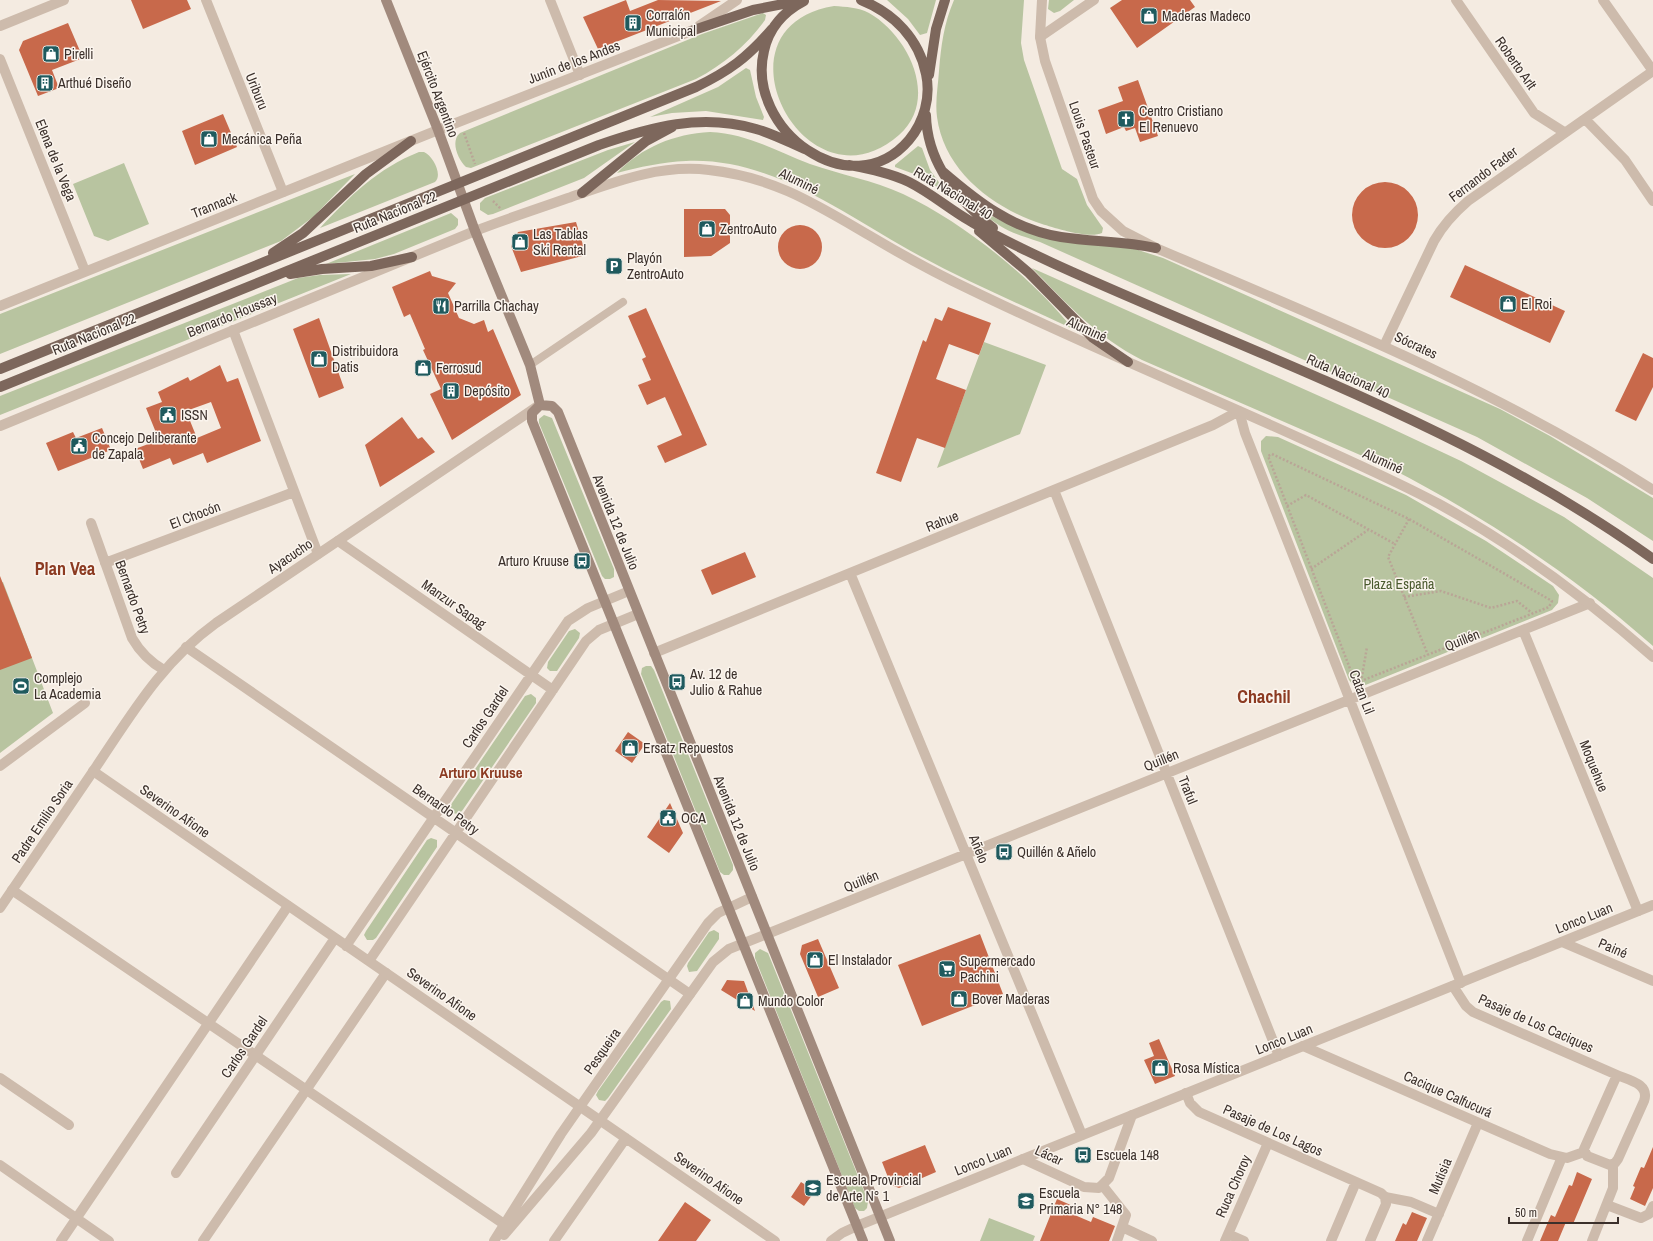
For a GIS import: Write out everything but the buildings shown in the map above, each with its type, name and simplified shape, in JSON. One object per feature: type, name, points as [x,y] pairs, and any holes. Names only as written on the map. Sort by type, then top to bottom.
[{"type":"main road","name":"Ejército Argentino","points":[[386,0],[438,130],[464,200]]},
{"type":"main road","points":[[691,31],[765,7],[805,0]]},
{"type":"main road","name":"Ruta Nacional 22","points":[[0,369],[707,82],[744,59],[772,29],[781,16],[805,0]]},
{"type":"main road","points":[[861,0],[877,6],[891,16],[915,44],[927,76],[927,93]]},
{"type":"main road","points":[[849,165],[874,162],[897,151],[915,132],[922,120],[925,108],[932,49],[936,29],[945,0]]},
{"type":"main road","points":[[772,29],[762,59],[763,89],[772,110],[784,130],[794,141],[807,150]]},
{"type":"main road","name":"Ruta Nacional 40","points":[[925,108],[928,141],[942,171],[964,201],[978,216],[1017,246]]},
{"type":"main road","name":"Ruta Nacional 22","points":[[0,387],[605,143],[647,130],[679,123],[699,121],[737,124],[758,129],[807,150]]},
{"type":"main road","points":[[582,193],[646,141],[679,123]]},
{"type":"main road","points":[[252,267],[303,233],[366,174],[411,141]]},
{"type":"main road","name":"Ruta Nacional 40","points":[[807,150],[836,163],[875,170],[908,181],[970,221],[1017,246],[1328,382],[1456,442],[1567,502],[1606,526],[1653,559]]},
{"type":"main road","points":[[942,171],[993,211],[1035,230],[1062,237],[1124,242],[1156,248]]},
{"type":"main road","points":[[464,200],[530,365],[540,404],[532,413],[532,421],[863,1241]]},
{"type":"main road","points":[[951,208],[1029,273],[1093,338],[1128,362]]},
{"type":"main road","points":[[268,278],[322,269],[371,266],[412,257]]},
{"type":"main road","name":"Avenida 12 de Julio","points":[[540,404],[552,406],[558,412],[890,1241]]},
{"type":"street","points":[[0,26],[64,0]]},
{"type":"street","name":"Uriburu","points":[[206,0],[283,192]]},
{"type":"street","points":[[550,0],[580,75]]},
{"type":"street","name":"Junín de los Andes","points":[[438,130],[691,31],[737,0]]},
{"type":"street","name":"Louis Pasteur","points":[[1042,0],[1040,37],[1045,61],[1093,199],[1101,211],[1123,231],[1156,248]]},
{"type":"street","name":"Roberto Arlt","points":[[1456,0],[1534,113],[1545,122],[1564,132]]},
{"type":"street","points":[[1603,0],[1653,71]]},
{"type":"street","points":[[1040,37],[1090,1]]},
{"type":"street","name":"Elena de la Vega","points":[[0,59],[85,272]]},
{"type":"street","name":"Fernando Fader","points":[[1384,346],[1442,226],[1468,201],[1564,132],[1653,71]]},
{"type":"street","points":[[1585,119],[1626,160],[1653,201]]},
{"type":"street","name":"Trannack","points":[[0,306],[438,130]]},
{"type":"street","name":"Aluminé","points":[[475,230],[641,174],[682,169],[704,169],[727,172],[766,181],[804,198],[890,248],[963,286],[1404,486],[1441,505],[1508,546],[1590,603],[1653,657]]},
{"type":"street","name":"Bernardo Houssay","points":[[0,426],[475,230]]},
{"type":"street","name":"Sócrates","points":[[1156,248],[1384,346],[1507,405],[1586,449],[1653,490]]},
{"type":"street","points":[[233,330],[318,554]]},
{"type":"street","name":"Ayacucho","points":[[93,771],[164,670],[186,648],[216,623],[540,404]]},
{"type":"street","name":"Rahue","points":[[654,653],[1213,425],[1239,411]]},
{"type":"street","name":"Catan Lil","points":[[1239,411],[1245,433],[1350,700],[1457,984]]},
{"type":"street","name":"Traful","points":[[1054,490],[1280,1056]]},
{"type":"street","name":"El Chocón","points":[[105,563],[294,492]]},
{"type":"street","name":"Bernardo Petry","points":[[90,523],[132,638],[138,650],[164,670]]},
{"type":"street","name":"Manzur Sapag","points":[[338,541],[553,690]]},
{"type":"street","name":"Añelo","points":[[850,573],[1082,1135]]},
{"type":"street","name":"Carlos Gardel","points":[[346,946],[564,627],[574,616],[588,608],[629,591]]},
{"type":"street","name":"Quillén","points":[[743,943],[1590,603]]},
{"type":"street","points":[[369,961],[590,637],[638,614]]},
{"type":"street","name":"Moquehue","points":[[1523,630],[1638,912]]},
{"type":"street","name":"Bernardo Petry","points":[[186,648],[690,994]]},
{"type":"street","points":[[0,766],[85,703]]},
{"type":"street","name":"Padre Emilio Soria","points":[[0,908],[93,771]]},
{"type":"street","name":"Severino Afione","points":[[93,771],[775,1241]]},
{"type":"street","points":[[12,890],[504,1224]]},
{"type":"street","name":"Pesqueira","points":[[494,1241],[580,1106],[712,918],[729,907],[752,897]]},
{"type":"street","name":"Lonco Luan","points":[[831,1241],[842,1233],[880,1216],[1653,905]]},
{"type":"street","points":[[61,1241],[288,906]]},
{"type":"street","name":"Carlos Gardel","points":[[176,1173],[335,938]]},
{"type":"street","name":"Painé","points":[[1562,942],[1653,981]]},
{"type":"street","points":[[498,1241],[580,1147],[717,957],[743,943]]},
{"type":"street","points":[[203,1241],[386,973]]},
{"type":"street","name":"Pasaje de Los Caciques","points":[[1457,984],[1466,1006],[1473,1012],[1642,1086],[1650,1094],[1618,1159],[1612,1165]]},
{"type":"street","name":"Cacique Calfucurá","points":[[1303,1046],[1478,1123],[1562,1157]]},
{"type":"street","points":[[1584,1152],[1585,1144],[1617,1075]]},
{"type":"street","points":[[0,1078],[69,1125]]},
{"type":"street","name":"Pasaje de Los Lagos","points":[[1186,1093],[1190,1103],[1199,1112],[1378,1191],[1385,1197],[1411,1202],[1439,1214]]},
{"type":"street","points":[[1117,1241],[1125,1219],[1124,1212],[1103,1186],[1109,1178],[1132,1115]]},
{"type":"street","name":"Mutisia","points":[[1427,1241],[1478,1123]]},
{"type":"street","points":[[554,1241],[626,1138]]},
{"type":"street","name":"Ruca Choroy","points":[[1226,1237],[1268,1143]]},
{"type":"street","points":[[1527,1241],[1562,1157],[1572,1157],[1584,1152]]},
{"type":"street","points":[[1584,1152],[1589,1157],[1604,1164],[1612,1165],[1614,1183],[1607,1205],[1592,1241]]},
{"type":"street","name":"Lácar","points":[[1023,1159],[1084,1187],[1094,1189],[1103,1186]]},
{"type":"street","points":[[0,1165],[109,1241]]},
{"type":"street","points":[[1331,1241],[1356,1182]]},
{"type":"street","points":[[1370,1241],[1385,1207],[1385,1197]]},
{"type":"street","points":[[1607,1205],[1641,1218],[1649,1214],[1653,1206]]},
{"type":"street","points":[[1122,1227],[1152,1241]]},
{"type":"street","points":[[1226,1237],[1244,1241]]},
{"type":"lane","points":[[530,365],[623,302]]},
{"type":"path","points":[[463,132],[476,166]]},
{"type":"path","points":[[488,197],[502,210]]},
{"type":"path","points":[[1272,454],[1409,519],[1552,601],[1549,607],[1428,655],[1360,681],[1354,679],[1287,506],[1268,456],[1272,454]]},
{"type":"path","points":[[1287,506],[1306,495],[1395,544]]},
{"type":"path","points":[[1409,519],[1388,557],[1428,655]]},
{"type":"path","points":[[1311,569],[1368,530]]},
{"type":"path","points":[[1404,597],[1441,592],[1490,608],[1517,601],[1532,614]]},
{"type":"path","points":[[1360,681],[1367,647]]},
{"type":"green space","points":[[887,0],[936,0],[927,33],[920,35],[908,19]]},
{"type":"green space","points":[[954,0],[1024,0],[1021,43],[1024,60],[1062,169],[1077,179],[1087,205],[1103,228],[1102,233],[1089,235],[1063,230],[1042,224],[1006,208],[974,185],[960,170],[949,154],[937,117],[936,100],[944,35]]},
{"type":"green space","points":[[1049,0],[1074,0],[1060,11],[1054,13],[1048,9]]},
{"type":"green space","points":[[834,6],[861,10],[869,13],[883,23],[896,36],[906,52],[914,69],[918,86],[917,104],[911,120],[899,135],[864,154],[832,152],[804,136],[784,109],[774,78],[777,47],[796,21]]},
{"type":"green space","points":[[763,13],[766,15],[765,20],[743,46],[716,67],[696,79],[471,168],[466,167],[460,160],[455,145],[457,136],[460,133],[702,34]]},
{"type":"green space","points":[[746,68],[750,70],[756,97],[764,117],[763,120],[706,111],[672,113],[650,117],[718,87]]},
{"type":"green space","points":[[710,132],[737,136],[762,144],[810,164],[892,189],[926,206],[972,235],[995,252],[1037,290],[1073,329],[939,266],[809,192],[779,179],[749,169],[718,162],[668,162],[617,173],[637,156],[659,144],[671,139],[697,133]]},
{"type":"green space","points":[[635,142],[584,178],[493,214],[488,215],[480,210],[480,203],[485,198],[608,150]]},
{"type":"green space","points":[[918,146],[922,148],[930,170],[949,196],[925,178],[895,167],[895,165]]},
{"type":"green space","points":[[419,152],[424,152],[434,161],[438,175],[435,182],[320,228],[365,184],[390,166]]},
{"type":"green space","points":[[124,163],[149,224],[108,241],[94,236],[73,184]]},
{"type":"green space","points":[[355,174],[313,217],[281,241],[0,354],[0,314]]},
{"type":"green space","points":[[981,211],[1023,231],[1135,249],[1163,258],[1500,409],[1550,436],[1653,498],[1653,541],[1587,498],[1477,437],[1040,242],[1009,231]]},
{"type":"green space","points":[[451,213],[458,219],[458,225],[455,229],[394,254],[375,259],[326,264]]},
{"type":"green space","points":[[1032,268],[1382,424],[1461,461],[1564,517],[1653,578],[1653,646],[1592,595],[1560,571],[1460,506],[1390,468],[1142,360],[1126,351],[1083,319]]},
{"type":"green space","points":[[351,274],[0,415],[0,396],[298,278],[320,275]]},
{"type":"green space","points":[[984,342],[1046,365],[1020,434],[937,468]]},
{"type":"green space","points":[[544,415],[552,418],[614,569],[614,577],[610,579],[605,579],[602,576],[539,423],[539,419]]},
{"type":"green space","name":"Plaza España","points":[[1266,436],[1278,437],[1406,495],[1486,541],[1553,586],[1559,595],[1558,603],[1552,610],[1363,686],[1353,685],[1349,680],[1261,451],[1261,441]]},
{"type":"green space","name":"Complejo La Academia","points":[[3,582],[53,713],[0,753],[0,583]]},
{"type":"green space","points":[[575,629],[580,633],[579,638],[557,671],[550,671],[547,668],[548,662],[569,631]]},
{"type":"green space","points":[[651,666],[654,670],[733,865],[733,870],[729,875],[724,875],[720,872],[641,674],[642,668]]},
{"type":"green space","points":[[531,694],[536,698],[536,703],[462,811],[457,814],[453,813],[450,808],[452,803],[525,696]]},
{"type":"green space","points":[[431,838],[437,840],[437,847],[376,938],[373,940],[367,940],[364,935],[366,931],[427,840]]},
{"type":"green space","points":[[714,930],[719,933],[719,939],[697,971],[689,972],[687,966],[688,963],[709,932]]},
{"type":"green space","points":[[760,949],[768,953],[868,1201],[867,1208],[864,1211],[859,1211],[855,1208],[755,958],[755,953]]},
{"type":"green space","points":[[664,1000],[670,1001],[671,1009],[608,1098],[605,1101],[599,1100],[596,1095],[598,1091],[661,1002]]},
{"type":"green space","points":[[989,1218],[1035,1236],[1033,1241],[980,1241]]},
{"type":"place","name":"Maderas Madeco","points":[[1149,16]]},
{"type":"place","name":"Corralón Municipal","points":[[633,23]]},
{"type":"place","name":"Pirelli","points":[[51,54]]},
{"type":"place","name":"Arthué Diseño","points":[[45,83]]},
{"type":"place","name":"Centro Cristiano El Renuevo","points":[[1126,119]]},
{"type":"place","name":"Mecánica Peña","points":[[209,139]]},
{"type":"place","name":"ZentroAuto","points":[[707,229]]},
{"type":"place","name":"Las Tablas Ski Rental","points":[[520,242]]},
{"type":"place","name":"Playón ZentroAuto","points":[[614,266]]},
{"type":"place","name":"El Roi","points":[[1508,304]]},
{"type":"place","name":"Parrilla Chachay","points":[[441,306]]},
{"type":"place","name":"Distribuidora Datis","points":[[319,359]]},
{"type":"place","name":"Ferrosud","points":[[423,368]]},
{"type":"place","name":"Depósito","points":[[451,391]]},
{"type":"place","name":"ISSN","points":[[168,415]]},
{"type":"place","name":"Concejo Deliberante de Zapala","points":[[79,446]]},
{"type":"place","name":"Arturo Kruuse","points":[[582,561]]},
{"type":"place","name":"Av. 12 de Julio & Rahue","points":[[677,682]]},
{"type":"place","name":"Complejo La Academia","points":[[21,686]]},
{"type":"place","name":"Ersatz Repuestos","points":[[630,748]]},
{"type":"place","name":"OCA","points":[[668,818]]},
{"type":"place","name":"Quillén & Añelo","points":[[1004,852]]},
{"type":"place","name":"El Instalador","points":[[815,960]]},
{"type":"place","name":"Supermercado Pachini","points":[[947,969]]},
{"type":"place","name":"Bover Maderas","points":[[959,999]]},
{"type":"place","name":"Mundo Color","points":[[745,1001]]},
{"type":"place","name":"Rosa Mística","points":[[1160,1068]]},
{"type":"place","name":"Escuela 148","points":[[1083,1155]]},
{"type":"place","name":"Escuela Provincial de Arte N° 1","points":[[813,1188]]},
{"type":"place","name":"Escuela Primaria N° 148","points":[[1026,1201]]},
{"type":"district","name":"Plan Vea","points":[[65,568]]},
{"type":"district","name":"Chachil","points":[[1264,696]]},
{"type":"district","name":"Arturo Kruuse","points":[[481,772]]}]
